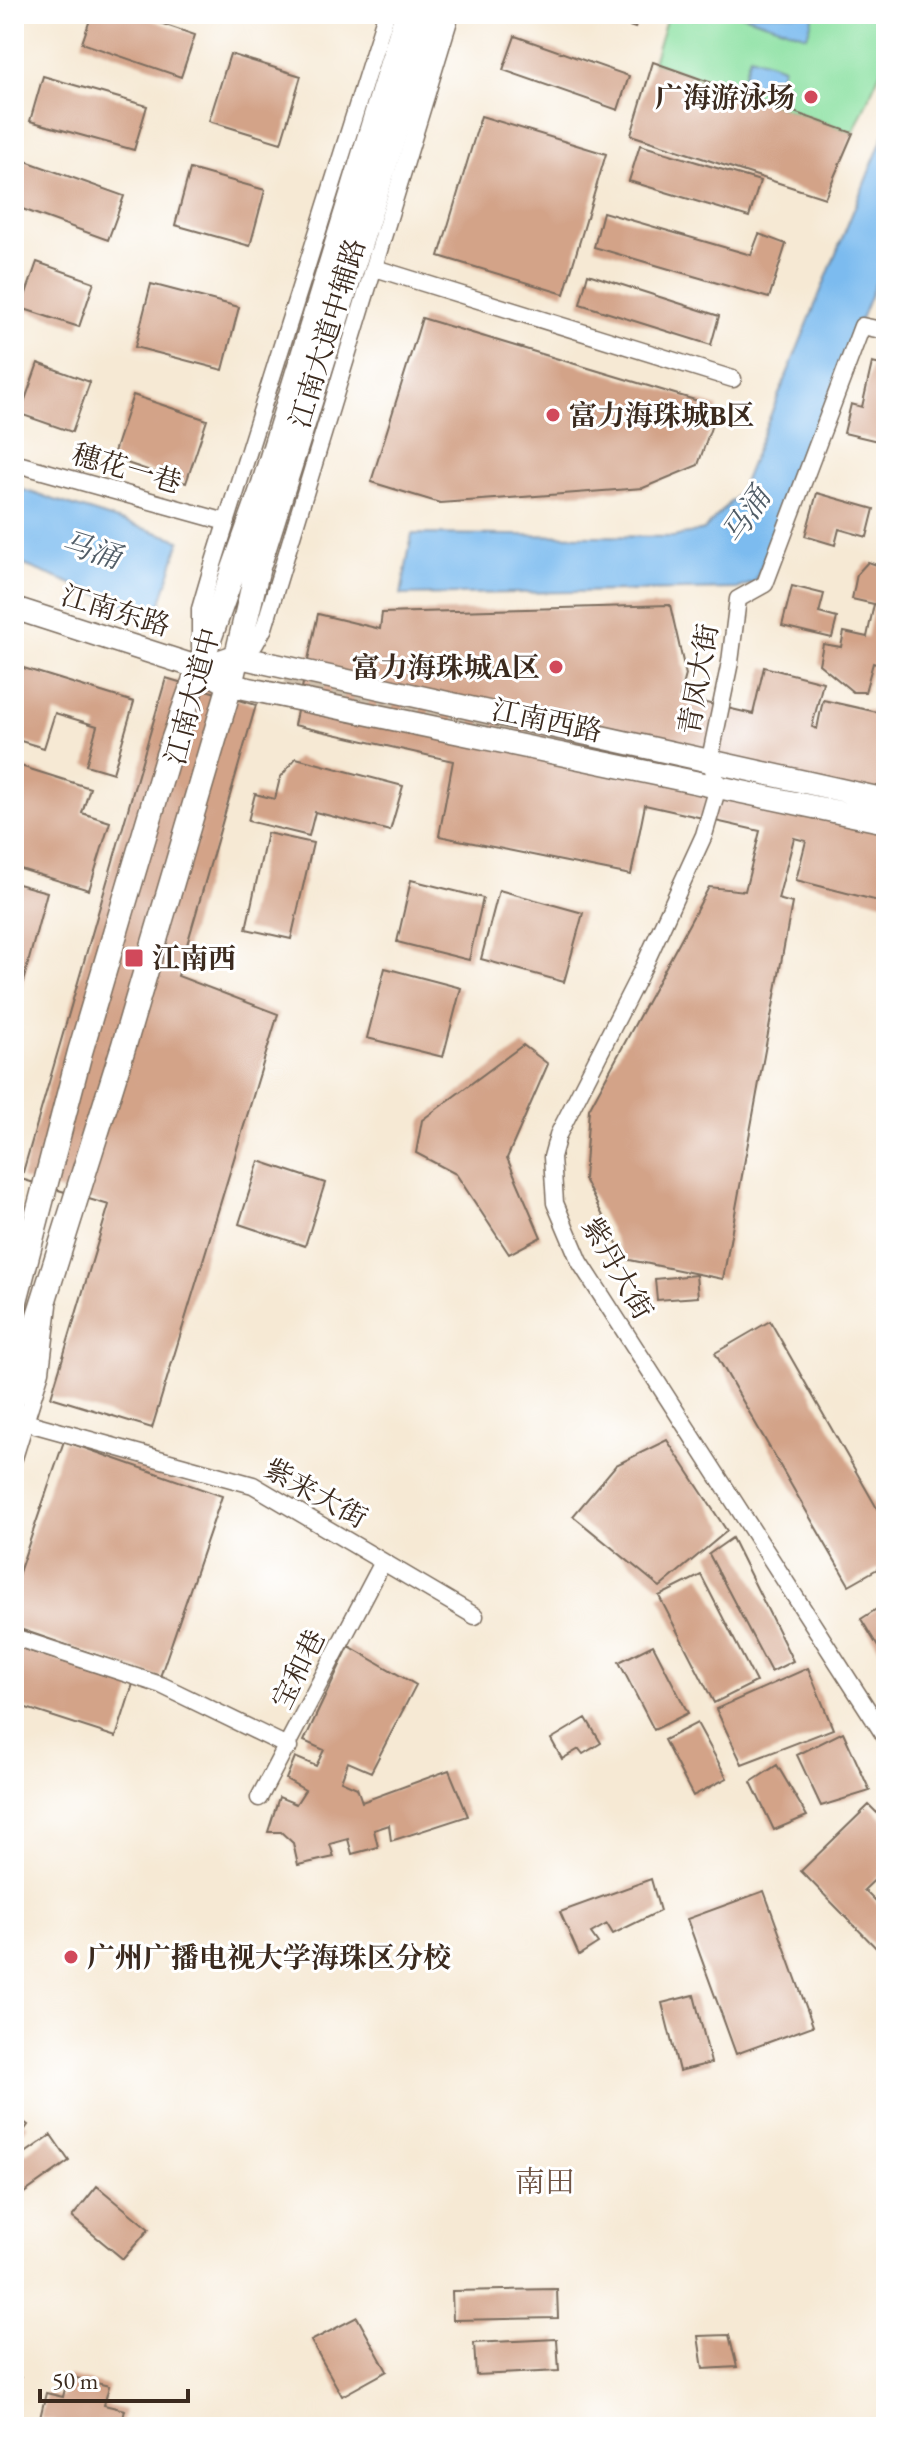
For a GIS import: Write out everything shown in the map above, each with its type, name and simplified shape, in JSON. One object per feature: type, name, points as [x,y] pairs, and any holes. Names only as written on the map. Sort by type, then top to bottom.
[{"type":"main road","name":"江南大道中","points":[[14,1395],[124,1045],[230,685],[272,488],[382,60],[407,14]]},
{"type":"main road","name":"江南大道中","points":[[14,1305],[37,1211],[168,755],[272,488],[410,115],[432,14]]},
{"type":"main road","name":"江南东路","points":[[14,608],[200,668]]},
{"type":"main road","points":[[200,668],[235,656],[886,800]]},
{"type":"main road","name":"江南西路","points":[[200,668],[230,685],[886,822]]},
{"type":"main road","points":[[168,755],[205,766]]},
{"type":"street","points":[[382,60],[386,14]]},
{"type":"street","name":"江南大道中辅路","points":[[200,668],[200,609],[226,522],[272,488],[375,268],[410,115],[451,14]]},
{"type":"street","points":[[375,268],[733,379]]},
{"type":"street","name":"青凤大街","points":[[718,787],[710,759],[730,662],[738,599],[765,584],[862,326],[886,331]]},
{"type":"street","name":"穗花一巷","points":[[14,463],[226,522]]},
{"type":"street","name":"紫丹大街","points":[[718,787],[692,865],[558,1135],[551,1170],[555,1203],[580,1262],[883,1728]]},
{"type":"street","points":[[14,1267],[37,1211]]},
{"type":"street","points":[[14,1458],[47,1346],[49,1277]]},
{"type":"street","name":"紫来大街","points":[[25,1422],[253,1485],[475,1616]]},
{"type":"street","name":"宝和巷","points":[[259,1798],[289,1747],[331,1658],[383,1562]]},
{"type":"street","points":[[14,1637],[161,1685],[289,1747]]},
{"type":"green space","name":"广海游泳场","points":[[668,14],[886,14],[886,59],[853,133],[653,62]]},
{"type":"water","points":[[740,14],[814,14],[807,36]]},
{"type":"water","points":[[750,56],[783,67],[775,91],[742,80]]},
{"type":"water","name":"马涌","points":[[886,130],[886,257],[755,582],[737,589],[401,595],[412,534],[674,537],[704,530],[739,493]]},
{"type":"water","name":"马涌","points":[[14,487],[180,540],[160,606],[125,605],[14,561]]},
{"type":"building","points":[[92,14],[134,14],[195,35],[181,77],[82,43]]},
{"type":"building","points":[[594,14],[639,14],[635,28]]},
{"type":"building","points":[[515,36],[629,76],[618,110],[503,70]]},
{"type":"building","points":[[230,54],[301,76],[281,143],[209,121]]},
{"type":"building","points":[[653,62],[853,133],[825,198],[631,135]]},
{"type":"building","points":[[43,76],[147,106],[134,150],[30,121]]},
{"type":"building","points":[[481,116],[606,154],[564,294],[439,256]]},
{"type":"building","points":[[640,145],[760,181],[749,217],[629,181]]},
{"type":"building","points":[[20,159],[124,196],[108,240],[14,206],[14,175]]},
{"type":"building","points":[[190,169],[265,190],[250,246],[175,225]]},
{"type":"building","points":[[603,212],[751,255],[759,234],[786,244],[769,298],[594,247]]},
{"type":"building","points":[[37,262],[94,282],[79,327],[21,308]]},
{"type":"building","points":[[588,274],[719,316],[711,345],[580,304]]},
{"type":"building","points":[[151,284],[239,307],[223,370],[135,347]]},
{"type":"building","name":"富力海珠城B区","points":[[422,318],[718,407],[698,465],[643,488],[440,503],[371,482]]},
{"type":"building","points":[[38,363],[90,382],[72,432],[20,414]]},
{"type":"building","points":[[872,363],[886,366],[886,443],[844,433],[851,404],[862,407]]},
{"type":"building","points":[[133,395],[207,420],[186,483],[112,458]]},
{"type":"building","points":[[817,493],[874,509],[867,537],[839,529],[835,545],[805,536]]},
{"type":"building","points":[[868,562],[886,568],[886,667],[873,663],[865,692],[853,692],[819,664],[823,644],[841,647],[844,632],[867,637],[874,604],[852,599],[857,574]]},
{"type":"building","points":[[792,586],[824,594],[819,613],[837,618],[832,638],[782,626]]},
{"type":"building","points":[[670,605],[686,675],[680,697],[753,714],[764,667],[823,682],[812,727],[817,729],[823,700],[886,714],[886,903],[796,880],[806,841],[794,838],[778,899],[792,903],[723,1279],[625,1259],[584,1179],[589,1109],[709,887],[745,891],[760,831],[645,805],[631,875],[439,836],[453,761],[294,725],[318,614],[380,629],[382,613]]},
{"type":"building","points":[[17,666],[134,702],[113,773],[86,765],[97,726],[55,713],[44,748],[14,739]]},
{"type":"building","points":[[166,678],[256,705],[178,976],[278,1014],[152,1428],[51,1397],[109,1205],[21,1179]]},
{"type":"building","points":[[296,758],[403,786],[390,831],[315,812],[309,836],[248,821],[255,794],[275,799],[280,778]]},
{"type":"building","points":[[14,764],[90,788],[82,813],[110,822],[89,890],[14,867]]},
{"type":"building","points":[[267,833],[313,843],[291,939],[246,929]]},
{"type":"building","points":[[411,880],[483,898],[469,960],[397,942]]},
{"type":"building","points":[[14,883],[47,892],[15,1012],[14,1012]]},
{"type":"building","points":[[499,890],[583,913],[564,982],[481,959]]},
{"type":"building","points":[[385,968],[461,988],[443,1057],[367,1038]]},
{"type":"building","points":[[523,1045],[548,1064],[507,1158],[541,1237],[509,1254],[456,1174],[416,1153],[422,1120]]},
{"type":"building","points":[[259,1161],[325,1183],[305,1246],[239,1224]]},
{"type":"building","points":[[696,1275],[698,1297],[657,1300],[655,1279]]},
{"type":"building","points":[[770,1321],[886,1524],[886,1564],[849,1585],[715,1353]]},
{"type":"building","points":[[667,1440],[727,1531],[660,1587],[573,1516],[616,1465]]},
{"type":"building","points":[[64,1441],[222,1496],[160,1677],[14,1627],[14,1587]]},
{"type":"building","points":[[732,1538],[793,1661],[771,1672],[709,1554]]},
{"type":"building","points":[[701,1575],[756,1682],[714,1703],[659,1596]]},
{"type":"building","points":[[886,1603],[886,1660],[861,1619]]},
{"type":"building","points":[[653,1645],[688,1713],[654,1730],[619,1662]]},
{"type":"building","points":[[14,1646],[133,1684],[116,1737],[14,1704]]},
{"type":"building","points":[[349,1646],[416,1685],[371,1772],[348,1762],[341,1781],[357,1788],[362,1802],[449,1770],[468,1816],[391,1841],[389,1825],[374,1830],[378,1847],[352,1854],[348,1839],[330,1844],[334,1857],[298,1865],[293,1843],[281,1832],[268,1832],[279,1797],[296,1804],[305,1790],[286,1779],[295,1757],[316,1766],[324,1750],[304,1741]]},
{"type":"building","points":[[808,1668],[833,1729],[742,1764],[716,1709]]},
{"type":"building","points":[[586,1718],[601,1743],[583,1754],[579,1749],[562,1759],[551,1739]]},
{"type":"building","points":[[697,1723],[727,1778],[693,1796],[664,1740]]},
{"type":"building","points":[[843,1732],[870,1791],[821,1806],[797,1755]]},
{"type":"building","points":[[777,1765],[807,1816],[774,1830],[751,1782]]},
{"type":"building","points":[[869,1805],[886,1822],[886,1869],[864,1890],[886,1912],[886,1958],[801,1871]]},
{"type":"building","points":[[651,1879],[660,1911],[613,1934],[607,1924],[591,1933],[598,1943],[579,1955],[560,1912]]},
{"type":"building","points":[[764,1891],[813,2026],[736,2054],[687,1919]]},
{"type":"building","points":[[694,1995],[711,2063],[679,2071],[662,2003]]},
{"type":"building","points":[[14,2115],[28,2125],[14,2145]]},
{"type":"building","points":[[51,2135],[69,2161],[14,2200],[14,2161]]},
{"type":"building","points":[[97,2186],[149,2229],[123,2259],[72,2217]]},
{"type":"building","points":[[557,2289],[558,2318],[453,2320],[452,2291]]},
{"type":"building","points":[[357,2317],[387,2371],[342,2396],[311,2341]]},
{"type":"building","points":[[729,2335],[737,2367],[703,2369],[698,2336]]},
{"type":"building","points":[[557,2339],[559,2371],[476,2375],[474,2343]]},
{"type":"building","points":[[14,2370],[21,2378],[15,2403],[14,2403]]},
{"type":"building","points":[[68,2376],[109,2386],[104,2405],[125,2410],[121,2427],[77,2427],[40,2418],[46,2393],[63,2397]]},
{"type":"tunnel","points":[[285,681],[599,751]]},
{"type":"place","name":"广海游泳场","points":[[811,97]]},
{"type":"place","name":"富力海珠城B区","points":[[553,415]]},
{"type":"place","name":"富力海珠城A区","points":[[556,667]]},
{"type":"place","name":"江南西","points":[[134,958]]},
{"type":"place","name":"广州广播电视大学海珠区分校","points":[[71,1957]]},
{"type":"district","name":"南田","points":[[545,2182]]}]
